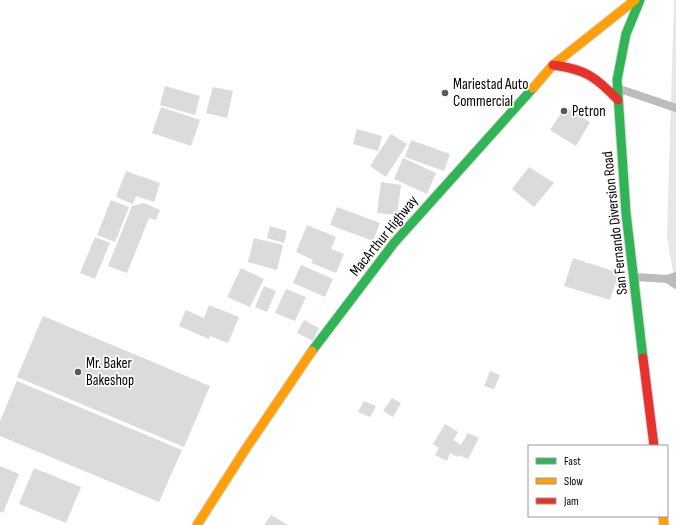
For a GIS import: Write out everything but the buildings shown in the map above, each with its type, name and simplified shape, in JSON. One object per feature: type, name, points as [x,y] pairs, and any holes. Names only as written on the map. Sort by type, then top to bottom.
[{"type":"main road","name":"MacArthur Highway","points":[[197,525],[245,450],[327,330],[394,243],[553,65],[635,0]]},
{"type":"main road","name":"San Fernando Diversion Road","points":[[640,0],[626,34],[617,80],[617,88],[626,212],[654,445]]},
{"type":"main road","points":[[553,65],[588,71],[599,79],[618,100]]},
{"type":"lane","points":[[617,88],[676,108]]},
{"type":"lane","points":[[634,277],[667,279],[676,276]]},
{"type":"lane","points":[[667,279],[676,285]]},
{"type":"shaded area","points":[[674,0],[676,0],[676,289],[667,237]]},
{"type":"traffic: fast","points":[[640,0],[626,34],[617,80],[626,213],[643,358]]},
{"type":"traffic: fast","points":[[312,351],[394,243],[533,88]]},
{"type":"traffic: slow","points":[[533,88],[553,65],[635,0]]},
{"type":"traffic: slow","points":[[197,525],[245,450],[312,351]]},
{"type":"traffic: slow","points":[[663,517],[664,525]]},
{"type":"traffic: jam","points":[[553,65],[574,69],[589,75],[603,85],[618,100]]},
{"type":"traffic: jam","points":[[643,358],[654,445]]},
{"type":"place","name":"Mariestad Auto Commercial","points":[[445,93]]},
{"type":"place","name":"Petron","points":[[564,111]]},
{"type":"place","name":"Mr. Baker Bakeshop","points":[[78,372]]}]
